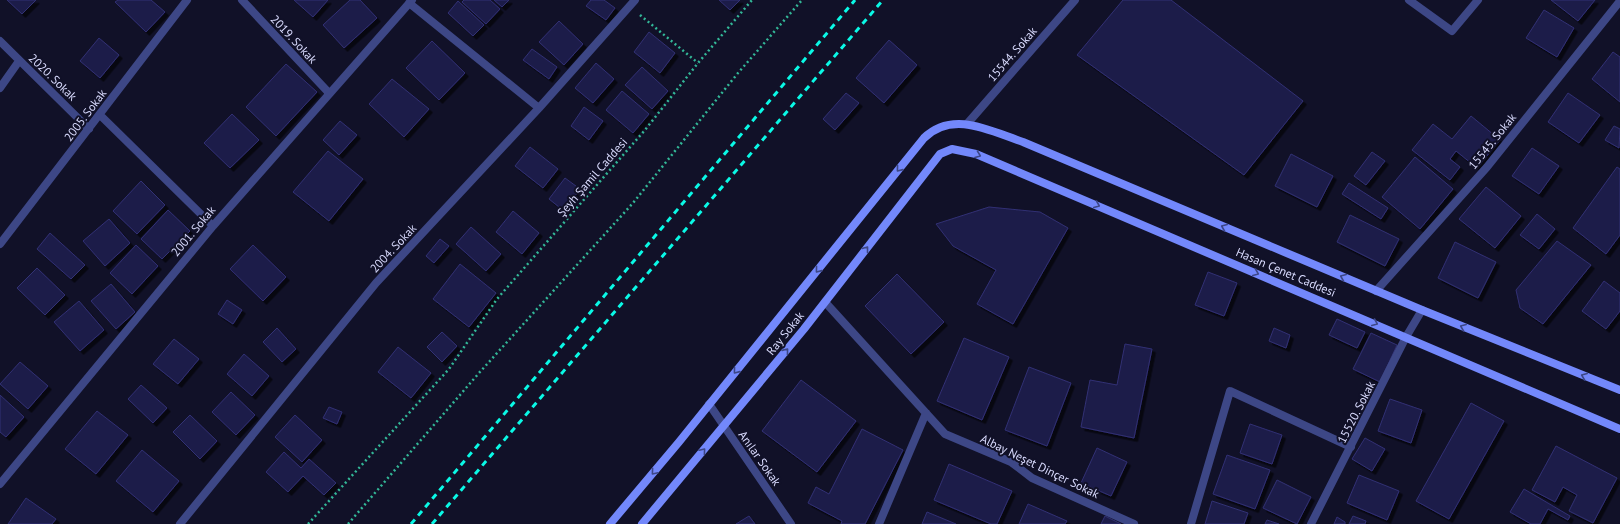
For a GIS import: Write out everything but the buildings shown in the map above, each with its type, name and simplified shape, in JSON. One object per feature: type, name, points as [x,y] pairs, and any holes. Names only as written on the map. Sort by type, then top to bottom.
[{"type":"street","name":"2005. Sokak","points":[[0,244],[187,0]]},
{"type":"street","name":"2019. Sokak","points":[[242,0],[329,94]]},
{"type":"street","name":"15544. Sokak","points":[[967,124],[1075,0]]},
{"type":"street","points":[[1409,0],[1452,31],[1478,0]]},
{"type":"street","name":"15545. Sokak","points":[[1376,291],[1487,167],[1620,1]]},
{"type":"street","points":[[411,2],[539,108]]},
{"type":"street","name":"2001. Sokak","points":[[0,484],[213,226],[411,2]]},
{"type":"street","name":"2004. Sokak","points":[[180,524],[376,284],[539,108],[633,3]]},
{"type":"street","name":"2020. Sokak","points":[[0,41],[89,129]]},
{"type":"street","points":[[0,88],[19,61]]},
{"type":"street","points":[[100,114],[213,226]]},
{"type":"street","points":[[610,524],[924,138],[930,132],[946,124],[967,124],[1023,142],[1376,291],[1620,390]]},
{"type":"street","name":"Hasan Çenet Caddesi","points":[[940,154],[952,149],[976,154],[1620,429]]},
{"type":"street","name":"Ray Sokak","points":[[642,524],[724,427],[825,302],[940,154]]},
{"type":"street","name":"Albay Neşet Dinçer Sokak","points":[[825,302],[945,434],[1011,462],[1032,478],[1134,524]]},
{"type":"street","name":"15520. Sokak","points":[[1311,524],[1406,337],[1422,310]]},
{"type":"street","points":[[1191,524],[1230,391],[1351,447]]},
{"type":"street","name":"Anılar Sokak","points":[[709,404],[791,524]]},
{"type":"street","points":[[879,524],[926,413]]},
{"type":"path","name":"Şeyh Şamil Caddesi","points":[[308,524],[450,369],[497,299],[645,130],[698,63],[752,0]]},
{"type":"path","points":[[348,524],[479,374],[633,203],[738,73],[802,0]]},
{"type":"path","points":[[633,3],[698,63]]},
{"type":"railway","points":[[411,524],[855,0]]},
{"type":"railway","points":[[432,524],[883,0]]}]
